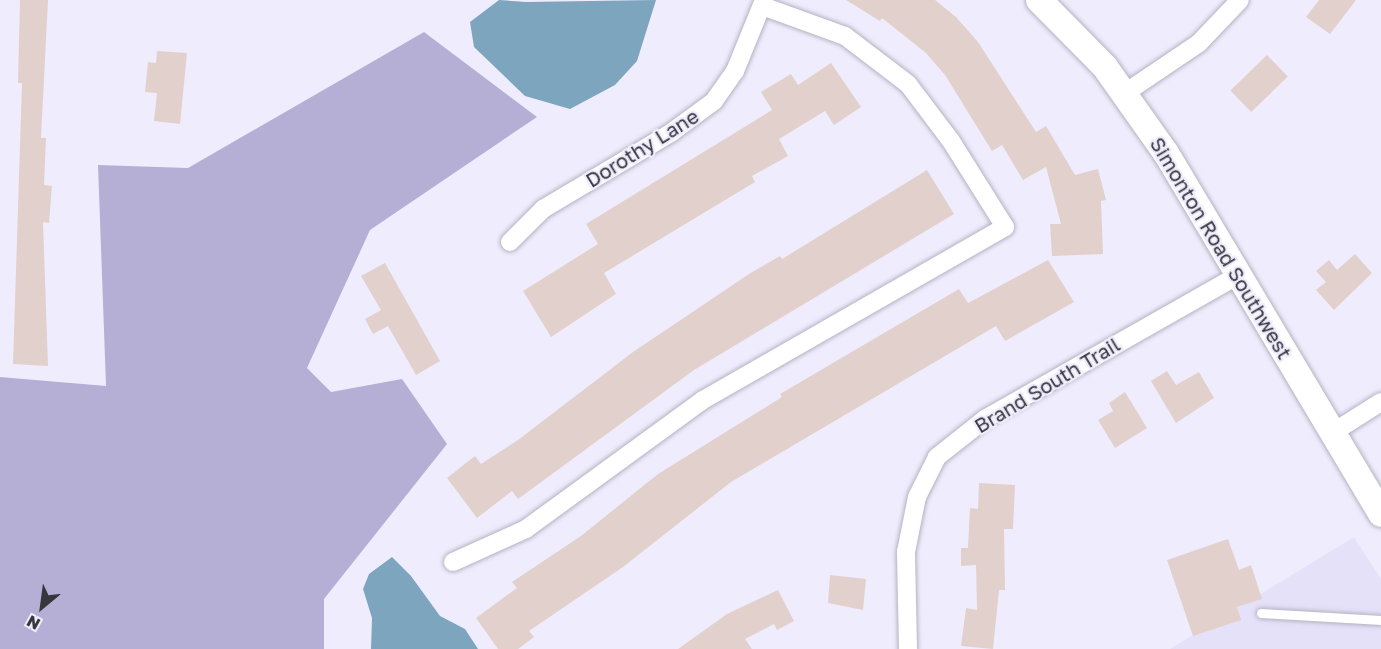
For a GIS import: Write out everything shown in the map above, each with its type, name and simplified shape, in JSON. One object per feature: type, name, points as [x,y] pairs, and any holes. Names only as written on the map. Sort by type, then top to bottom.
[{"type":"street","name":"Simonton Road Southwest","points":[[1039,0],[1125,93],[1239,276],[1381,514]]},
{"type":"street","points":[[1125,93],[1199,43],[1240,0]]},
{"type":"street","points":[[453,562],[526,529],[713,394],[1005,227],[945,132],[900,77],[845,36],[763,3]]},
{"type":"street","name":"Dorothy Lane","points":[[510,242],[543,209],[664,137],[714,101],[735,71],[763,3]]},
{"type":"street","name":"Brand South Trail","points":[[908,649],[906,552],[917,496],[938,457],[986,419],[1239,276]]},
{"type":"street","points":[[1332,433],[1381,402]]},
{"type":"lane","points":[[1261,613],[1381,620]]},
{"type":"shaded area","points":[[424,32],[537,117],[370,230],[307,368],[331,392],[402,379],[447,444],[324,599],[324,649],[0,649],[0,377],[106,386],[98,165],[188,168]]},
{"type":"shaded area","points":[[1354,537],[1381,579],[1381,649],[1170,649]]},
{"type":"water","points":[[499,0],[526,2],[656,0],[637,61],[615,85],[570,109],[525,96],[474,47],[470,22]]},
{"type":"water","points":[[392,557],[411,576],[440,616],[465,629],[478,649],[371,649],[372,618],[363,589],[369,574]]},
{"type":"building","points":[[20,0],[48,0],[41,138],[46,138],[44,185],[52,186],[49,223],[43,222],[48,366],[13,364],[22,83],[18,83]]},
{"type":"building","points":[[846,0],[935,0],[956,17],[978,42],[1036,132],[1046,126],[1075,175],[1098,169],[1106,200],[1101,201],[1103,254],[1052,256],[1050,224],[1061,224],[1046,167],[1023,180],[1002,145],[992,151],[945,75],[926,53],[882,18],[880,21]]},
{"type":"building","points":[[1319,0],[1356,0],[1330,34],[1306,17]]},
{"type":"building","points":[[157,51],[187,53],[180,124],[154,121],[157,93],[145,92],[148,62],[156,63]]},
{"type":"building","points":[[1267,55],[1288,77],[1251,112],[1230,90]]},
{"type":"building","points":[[831,63],[861,107],[834,125],[825,111],[779,139],[788,156],[752,176],[755,182],[604,273],[616,294],[551,337],[523,291],[598,244],[586,224],[772,110],[761,92],[791,74],[798,85]]},
{"type":"building","points":[[927,170],[954,214],[694,370],[518,499],[512,491],[477,518],[447,478],[475,456],[481,464],[518,440],[633,352],[749,274],[780,256],[782,259]]},
{"type":"building","points":[[1355,254],[1372,273],[1334,310],[1316,290],[1326,282],[1316,271],[1329,260],[1337,270]]},
{"type":"building","points":[[1048,260],[1074,302],[1005,341],[996,326],[731,482],[623,567],[529,631],[534,637],[518,649],[498,649],[476,618],[517,588],[512,582],[581,536],[658,474],[782,397],[780,394],[959,289],[968,303]]},
{"type":"building","points":[[385,263],[440,361],[416,375],[388,326],[373,334],[365,319],[381,310],[361,276]]},
{"type":"building","points":[[1167,371],[1176,385],[1199,372],[1214,398],[1176,423],[1151,381]]},
{"type":"building","points":[[1125,392],[1147,428],[1115,448],[1098,420],[1113,411],[1109,403]]},
{"type":"building","points":[[979,483],[1015,485],[1013,529],[1004,529],[1005,590],[999,590],[993,649],[961,646],[966,608],[977,610],[976,565],[961,566],[961,548],[968,548],[970,508],[978,509]]},
{"type":"building","points":[[1228,539],[1239,570],[1251,565],[1262,599],[1237,607],[1241,620],[1193,636],[1167,560]]},
{"type":"building","points":[[830,575],[866,579],[863,610],[828,603]]},
{"type":"building","points":[[778,590],[794,621],[777,630],[774,624],[745,639],[752,649],[678,649],[727,614]]}]
